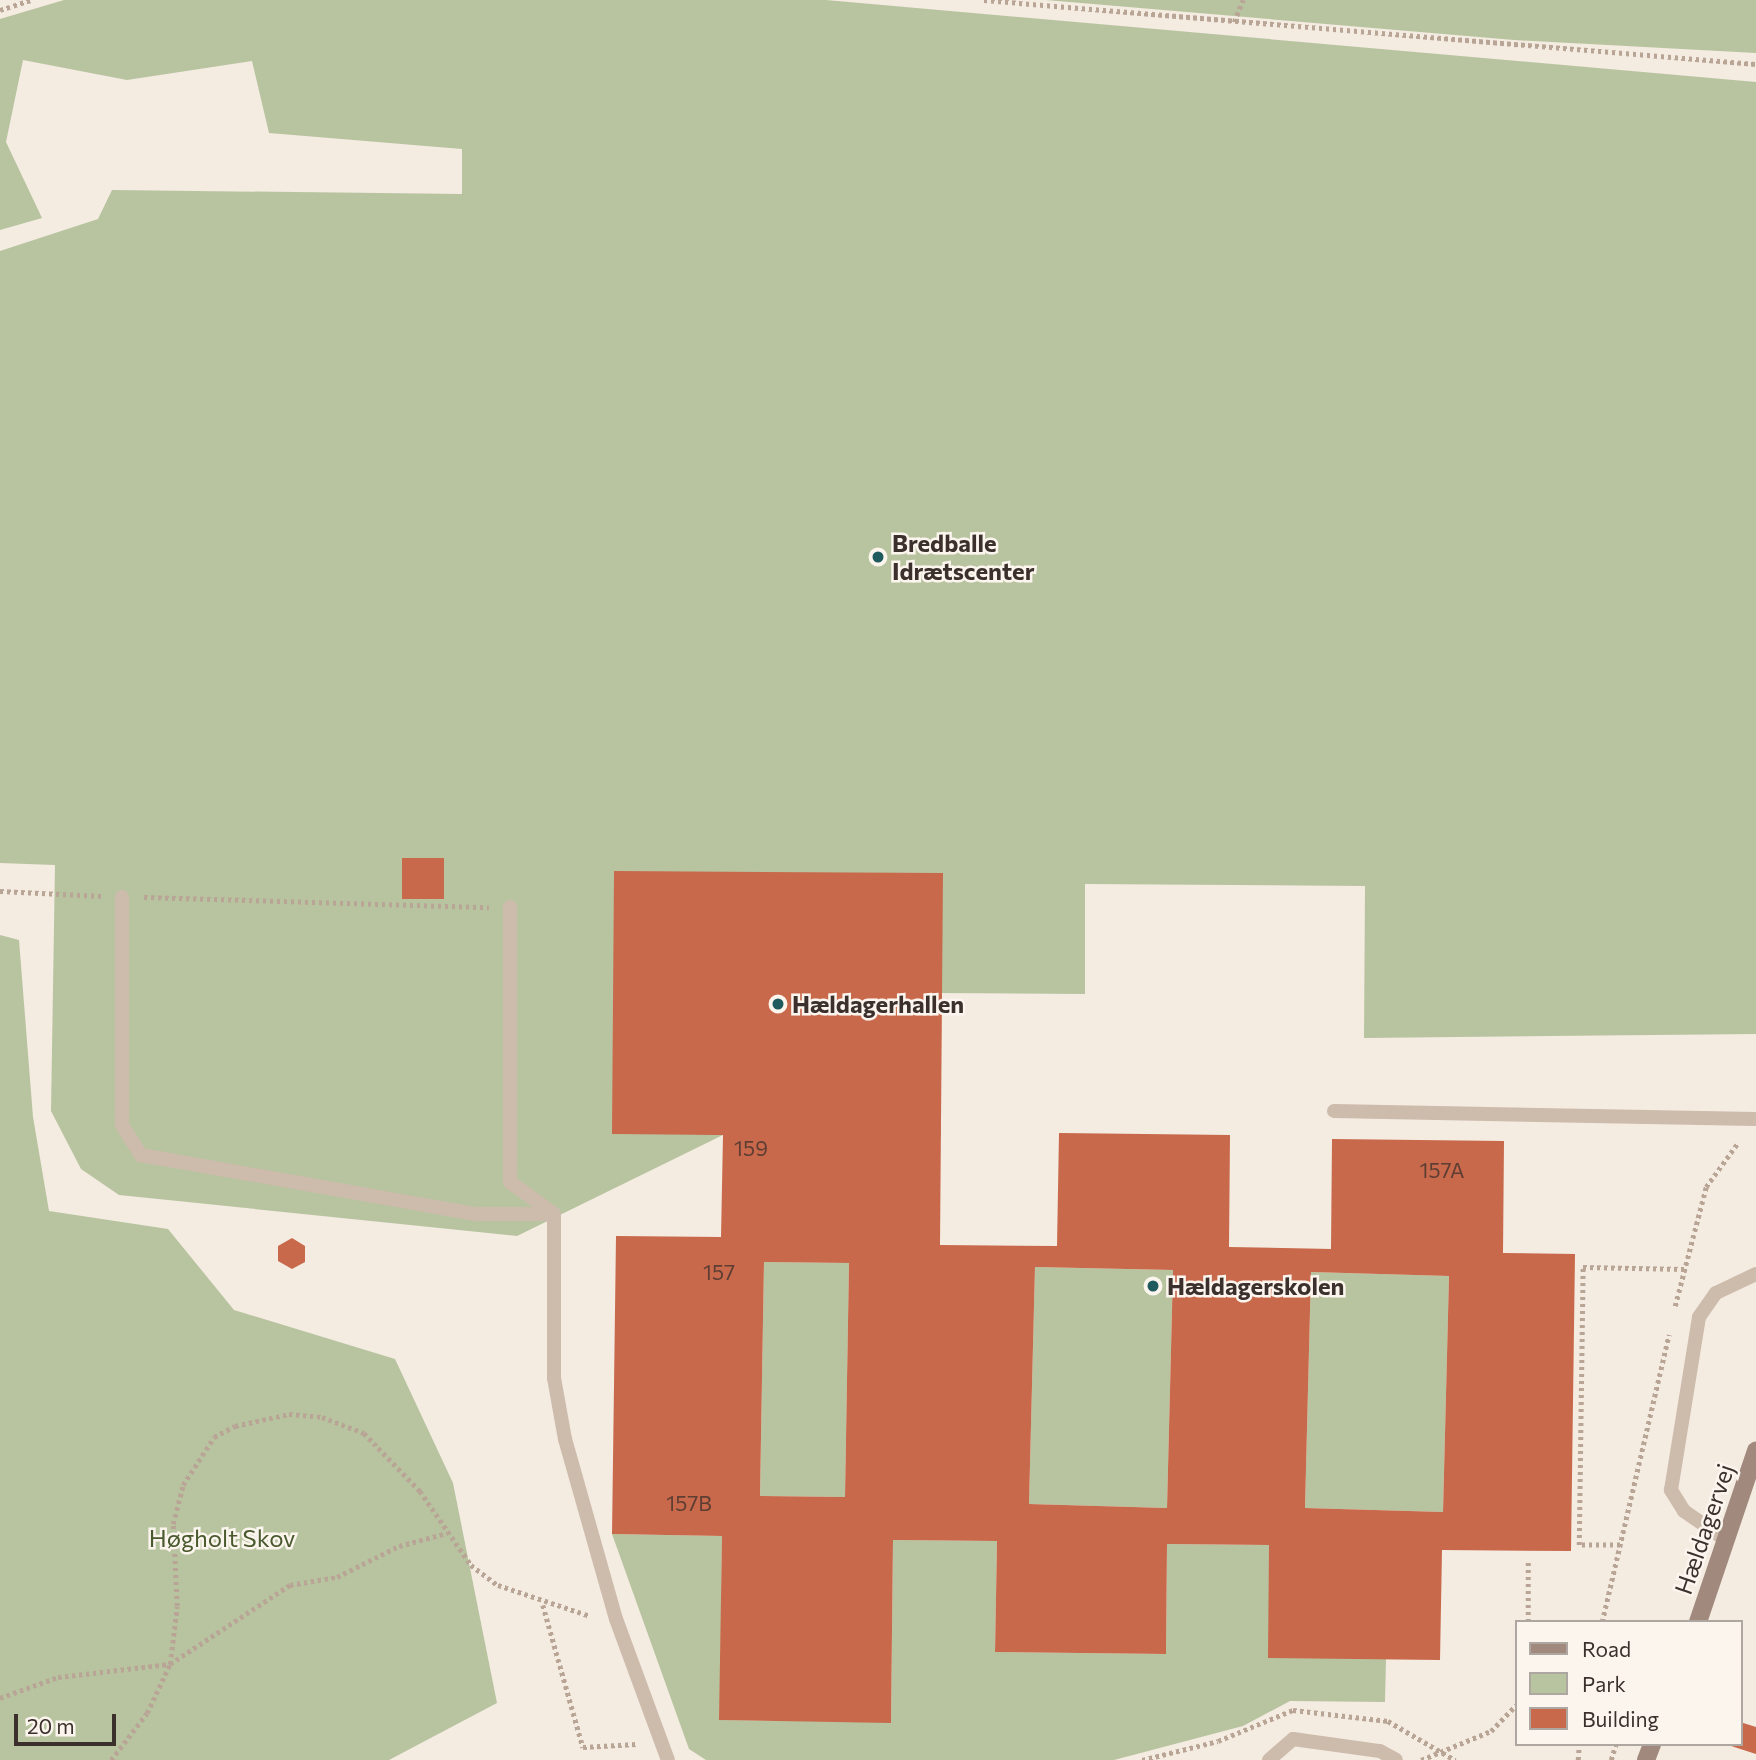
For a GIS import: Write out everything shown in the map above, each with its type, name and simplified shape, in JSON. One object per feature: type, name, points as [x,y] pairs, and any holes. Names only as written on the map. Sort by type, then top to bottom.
[{"type":"street","name":"Hældagervej","points":[[1700,1620],[1756,1451]]},
{"type":"lane","points":[[122,897],[122,1125],[141,1155],[476,1214],[554,1214]]},
{"type":"lane","points":[[510,907],[510,1182],[554,1214]]},
{"type":"lane","points":[[1334,1111],[1756,1119]]},
{"type":"lane","points":[[554,1214],[554,1378],[617,1619],[668,1760]]},
{"type":"lane","points":[[1726,1540],[1684,1511],[1671,1490],[1699,1317],[1716,1293],[1756,1274]]},
{"type":"lane","points":[[1269,1760],[1293,1740],[1380,1751],[1396,1760]]},
{"type":"path","points":[[0,10],[30,0]]},
{"type":"path","points":[[984,0],[1756,64]]},
{"type":"path","points":[[1234,22],[1243,0]]},
{"type":"path","points":[[0,891],[122,897],[510,907]]},
{"type":"path","points":[[1620,1545],[1579,1545],[1583,1267],[1684,1269]]},
{"type":"path","points":[[111,1760],[148,1713],[170,1664],[177,1606],[173,1524],[183,1485],[214,1437],[235,1426],[289,1414],[323,1417],[364,1433],[392,1458],[447,1533],[489,1578],[543,1604],[617,1619]]},
{"type":"path","points":[[0,1698],[58,1677],[170,1664],[290,1585],[337,1577],[399,1546],[447,1533]]},
{"type":"path","points":[[1528,1559],[1528,1620]]},
{"type":"path","points":[[543,1604],[583,1747],[661,1743]]},
{"type":"path","points":[[1421,1760],[1491,1731],[1514,1707]]},
{"type":"green space","name":"Bredballe Idrætscenter","points":[[64,0],[826,0],[1756,82],[1756,1034],[1364,1038],[1365,886],[1085,884],[1085,994],[940,993],[941,1137],[723,1135],[517,1236],[119,1195],[81,1169],[51,1111],[55,865],[0,863],[0,251],[98,219],[112,190],[462,194],[462,149],[269,133],[252,61],[127,80],[23,60],[6,142],[42,218],[0,230],[0,19]]},
{"type":"green space","points":[[1046,0],[1756,0],[1756,53],[1514,40]]},
{"type":"green space","name":"Høgholt Skov","points":[[0,935],[19,940],[33,1117],[49,1211],[168,1229],[234,1310],[395,1359],[453,1483],[497,1703],[389,1760],[0,1760]]},
{"type":"green space","points":[[764,1262],[849,1263],[845,1497],[760,1496]]},
{"type":"green space","points":[[1035,1267],[1173,1270],[1167,1508],[1029,1504]]},
{"type":"green space","points":[[1311,1272],[1449,1276],[1443,1512],[1305,1508]]},
{"type":"green space","points":[[612,1534],[722,1536],[720,1720],[891,1722],[893,1540],[997,1541],[995,1652],[1166,1654],[1167,1544],[1269,1545],[1386,1659],[1385,1702],[1290,1701],[1243,1726],[1114,1760],[706,1760],[689,1749]]},
{"type":"building","points":[[402,858],[444,858],[444,899],[402,899]]},
{"type":"building","points":[[614,871],[943,873],[940,1245],[1057,1246],[1059,1133],[1230,1135],[1229,1247],[1331,1249],[1332,1139],[1504,1141],[1503,1253],[1575,1254],[1571,1551],[1442,1550],[1440,1660],[1268,1658],[1269,1545],[1167,1544],[1166,1654],[995,1652],[997,1541],[893,1540],[891,1723],[719,1720],[722,1536],[612,1534],[616,1236],[721,1237],[723,1135],[612,1134]],"holes":[[[764,1262],[849,1263],[845,1497],[760,1496]],[[1035,1267],[1173,1270],[1167,1508],[1029,1504]],[[1311,1272],[1449,1276],[1443,1512],[1305,1508]]]},
{"type":"building","points":[[292,1238],[305,1246],[305,1262],[292,1269],[278,1261],[278,1246]]},
{"type":"building","points":[[1742,1723],[1756,1727],[1756,1754],[1731,1746],[1742,1746]]},
{"type":"place","name":"Bredballe Idrætscenter","points":[[878,557]]},
{"type":"place","name":"Hældagerhallen","points":[[778,1004]]},
{"type":"place","name":"Hældagerskolen","points":[[1153,1286]]}]
